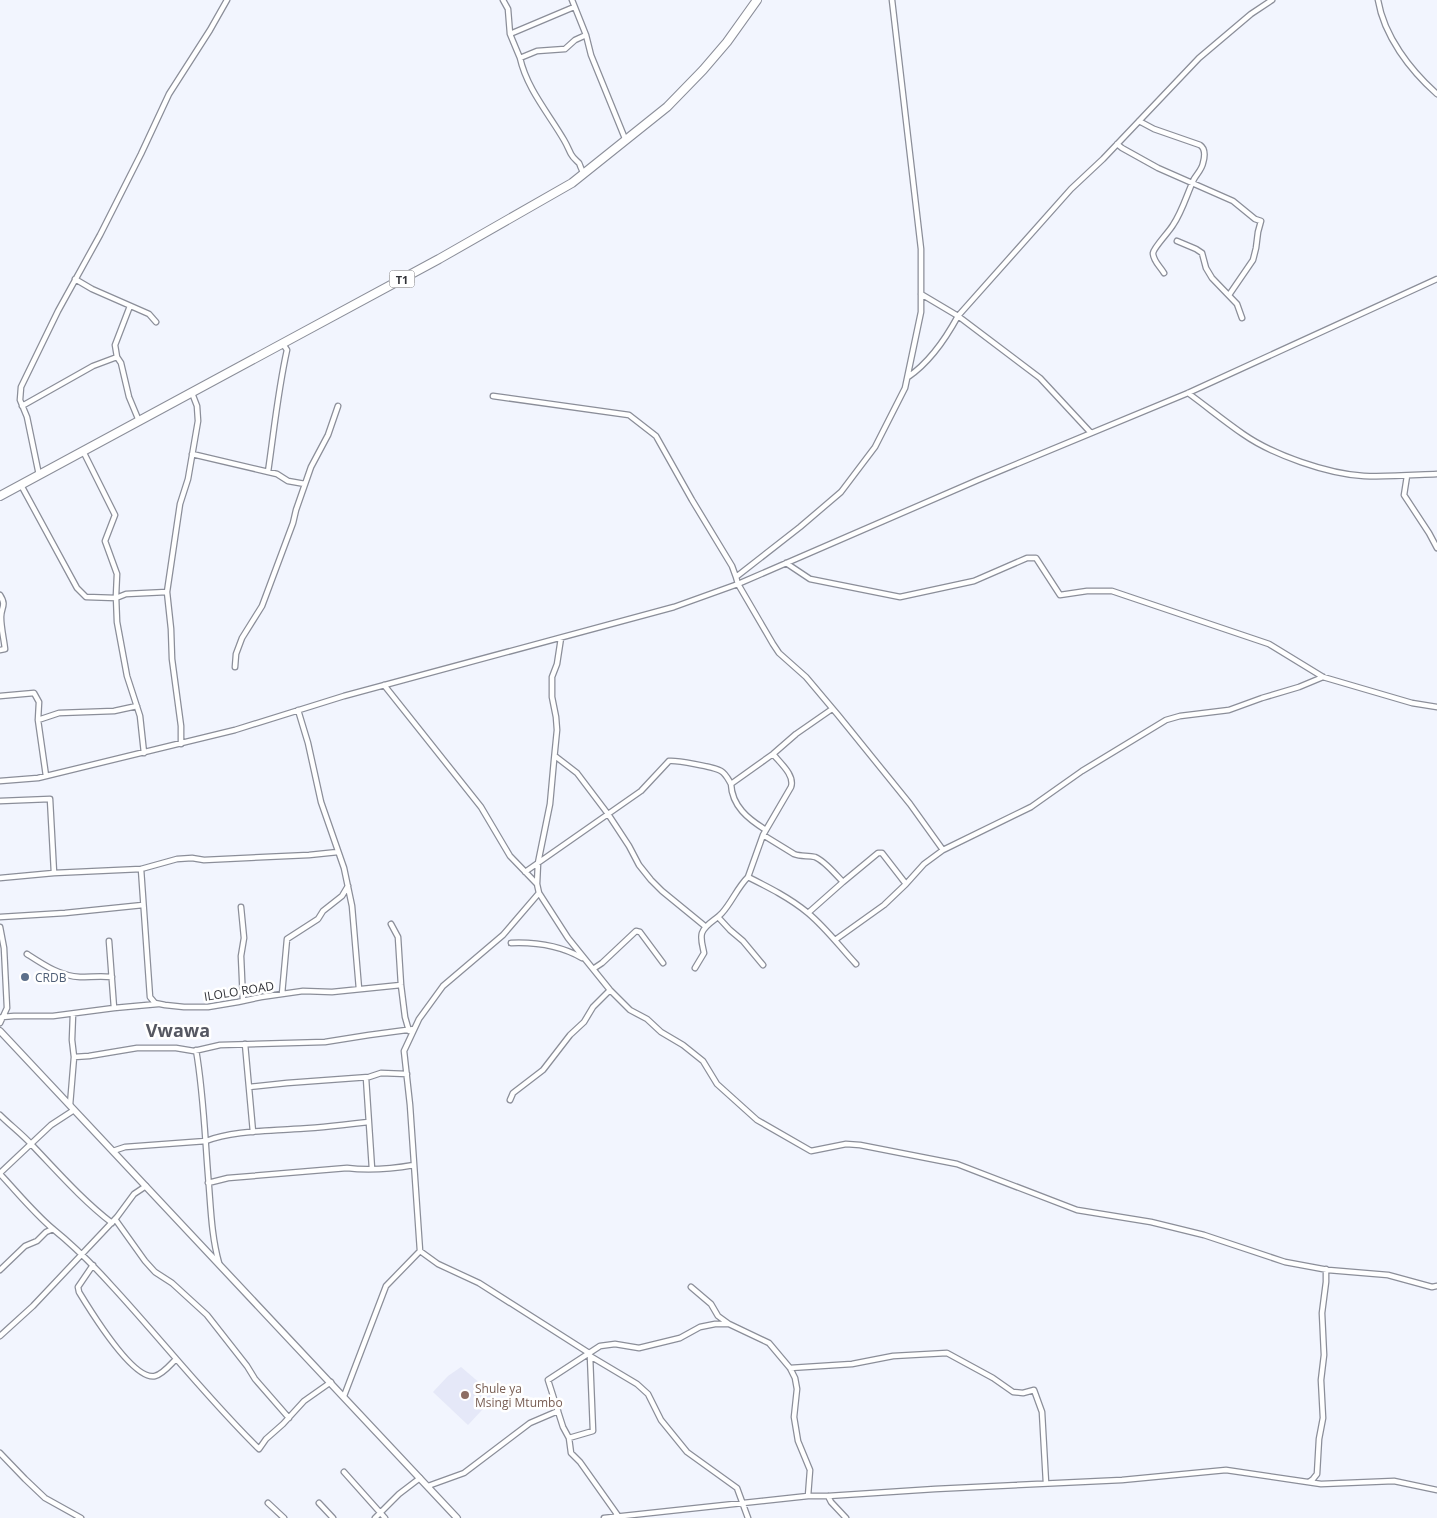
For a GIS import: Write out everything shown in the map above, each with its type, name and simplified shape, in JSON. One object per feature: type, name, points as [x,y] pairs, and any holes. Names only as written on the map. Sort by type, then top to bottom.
[{"type":"highway","name":"T1","points":[[0,496],[439,260],[572,183],[667,107],[727,42],[757,0]]},
{"type":"street","points":[[39,475],[31,434],[20,400],[21,387],[141,154],[168,94],[228,0]]},
{"type":"street","points":[[503,0],[508,9],[510,34],[528,82],[568,146],[571,154],[579,164],[580,170],[584,173]]},
{"type":"street","points":[[572,0],[586,34],[591,55],[626,141]]},
{"type":"street","points":[[736,577],[841,492],[875,447],[905,388],[908,377],[921,312],[921,249],[892,0]]},
{"type":"street","points":[[908,377],[922,367],[948,335],[958,316],[1071,190],[1199,58],[1251,14],[1272,0]]},
{"type":"street","points":[[1378,0],[1387,32],[1408,64],[1437,94]]},
{"type":"street","points":[[510,34],[574,7]]},
{"type":"street","points":[[520,58],[537,51],[565,49],[575,40],[586,34]]},
{"type":"street","points":[[1139,121],[1154,129],[1188,140],[1204,148],[1205,151],[1203,163],[1185,198],[1180,214],[1163,240],[1155,247],[1153,255],[1164,272]]},
{"type":"street","points":[[1117,144],[1158,168],[1233,201],[1255,219],[1261,221],[1253,260],[1229,295]]},
{"type":"street","points":[[1177,241],[1202,253],[1206,268],[1212,278],[1239,307],[1242,318]]},
{"type":"street","points":[[75,279],[92,290],[149,314],[156,322]]},
{"type":"street","points":[[0,781],[46,776],[181,744],[235,730],[384,685],[674,607],[738,584],[1188,393],[1437,279]]},
{"type":"street","points":[[921,294],[958,316],[1040,378],[1091,433]]},
{"type":"street","points":[[130,306],[115,345],[129,397],[139,421]]},
{"type":"street","points":[[268,472],[280,382],[287,350],[283,344]]},
{"type":"street","points":[[22,406],[93,366],[117,357]]},
{"type":"street","points":[[181,744],[181,726],[166,592],[180,504],[188,479],[198,420],[197,406],[192,393]]},
{"type":"street","points":[[1188,393],[1244,435],[1269,449],[1304,463],[1363,476],[1437,474]]},
{"type":"street","points":[[493,396],[629,415],[656,436],[732,566],[738,584],[772,644],[806,677],[910,804],[943,850]]},
{"type":"street","points":[[235,667],[236,654],[242,638],[262,606],[293,524],[296,510],[314,460],[328,435],[338,406]]},
{"type":"street","points":[[83,451],[115,515],[105,541],[118,574],[117,622],[126,676],[138,706],[144,753]]},
{"type":"street","points":[[192,454],[277,474],[288,481],[305,484]]},
{"type":"street","points":[[1407,476],[1404,495],[1437,548]]},
{"type":"street","points":[[21,485],[77,588],[86,597],[116,598],[126,594],[166,592]]},
{"type":"street","points":[[786,563],[810,579],[900,597],[974,581],[1027,558],[1036,558],[1060,595],[1088,591],[1112,591],[1269,644],[1323,677],[1412,703],[1437,707]]},
{"type":"street","points":[[0,595],[4,601],[1,615],[5,650],[0,650]]},
{"type":"street","points":[[561,638],[557,664],[552,676],[552,697],[557,730],[550,804],[538,863],[537,884],[539,893],[568,938],[610,990],[630,1010],[647,1019],[661,1032],[683,1045],[703,1061],[717,1084],[757,1120],[811,1151],[846,1144],[939,1159],[957,1164],[1077,1210],[1151,1222],[1218,1239],[1285,1262],[1326,1269],[1388,1275],[1432,1287],[1437,1286]]},
{"type":"street","points":[[834,940],[884,905],[924,864],[943,850],[1031,808],[1082,771],[1166,720],[1180,716],[1229,710],[1323,677]]},
{"type":"street","points":[[384,685],[481,807],[510,856],[537,884]]},
{"type":"street","points":[[0,696],[34,693],[39,702],[38,720],[46,776]]},
{"type":"street","points":[[38,720],[59,714],[114,710],[138,706]]},
{"type":"street","points":[[731,784],[832,709]]},
{"type":"street","points":[[298,710],[321,802],[348,886],[354,920],[359,989]]},
{"type":"street","points":[[695,968],[704,953],[701,937],[706,927],[730,904],[738,888],[748,877],[766,830],[793,782],[773,754]]},
{"type":"street","points":[[555,756],[577,773],[608,814],[639,865],[651,880],[706,927]]},
{"type":"street","points":[[525,872],[640,792],[668,761],[679,761],[716,769],[726,775],[731,784],[736,804],[766,830]]},
{"type":"street","points":[[0,801],[50,799],[54,873]]},
{"type":"street","points":[[764,835],[794,854],[812,856],[819,859],[843,882]]},
{"type":"street","points":[[0,878],[54,873],[141,869],[176,859],[192,858],[204,860],[338,852]]},
{"type":"street","points":[[808,913],[880,853],[884,855],[906,884]]},
{"type":"street","points":[[141,869],[150,997],[155,1003],[160,1004]]},
{"type":"street","points":[[748,877],[792,901],[808,913],[856,964]]},
{"type":"street","points":[[282,994],[287,939],[318,919],[323,912],[342,896],[348,886]]},
{"type":"street","points":[[344,1396],[386,1286],[420,1251],[404,1051],[411,1030],[443,986],[503,935],[539,893]]},
{"type":"street","points":[[0,917],[143,905]]},
{"type":"street","points":[[241,907],[244,938],[242,956],[243,1001]]},
{"type":"street","points":[[718,917],[743,941],[763,965]]},
{"type":"street","points":[[391,924],[398,936],[405,1017],[411,1030]]},
{"type":"street","points":[[0,927],[4,948],[7,1008],[0,1023]]},
{"type":"street","points":[[593,969],[636,931],[640,932],[663,963]]},
{"type":"street","points":[[109,941],[114,1008]]},
{"type":"street","points":[[511,943],[544,945],[577,955],[586,961]]},
{"type":"street","points":[[27,954],[47,967],[63,974],[78,977],[112,977]]},
{"type":"street","name":"ILOLO ROAD","points":[[2,1018],[73,1014],[160,1004],[208,1007],[262,996],[303,991],[332,992],[401,985]]},
{"type":"street","points":[[510,1100],[513,1093],[544,1070],[570,1035],[584,1022],[593,1008],[610,990]]},
{"type":"street","points":[[73,1014],[72,1107],[31,1143],[0,1174],[53,1229],[93,1265],[259,1449],[266,1439],[304,1401],[331,1382]]},
{"type":"street","points":[[74,1057],[137,1048],[196,1050],[220,1045],[326,1042],[411,1030]]},
{"type":"street","points":[[0,1032],[457,1518]]},
{"type":"street","points":[[245,1044],[253,1132]]},
{"type":"street","points":[[196,1050],[206,1141],[210,1219],[215,1249],[220,1264]]},
{"type":"street","points":[[249,1088],[287,1083],[366,1078],[381,1073],[407,1074]]},
{"type":"street","points":[[366,1078],[372,1169]]},
{"type":"street","points":[[0,1115],[31,1143],[59,1174],[101,1215],[114,1221],[154,1272],[172,1283],[206,1315],[247,1366],[255,1379],[289,1418]]},
{"type":"street","points":[[113,1152],[125,1147],[206,1141],[215,1137],[253,1132],[368,1122]]},
{"type":"street","points":[[208,1183],[228,1178],[347,1168],[389,1170],[414,1165]]},
{"type":"street","points":[[0,1336],[33,1306],[114,1221],[134,1194],[146,1186]]},
{"type":"street","points":[[0,1270],[25,1246],[37,1241],[46,1232],[53,1229]]},
{"type":"street","points":[[420,1251],[438,1264],[479,1283],[589,1355],[638,1384],[648,1394],[661,1420],[687,1452],[737,1488],[748,1518]]},
{"type":"street","points":[[93,1265],[78,1287],[79,1292],[98,1323],[132,1365],[142,1374],[154,1376],[167,1368],[176,1359]]},
{"type":"street","points":[[1309,1482],[1317,1474],[1319,1439],[1323,1418],[1321,1380],[1324,1355],[1322,1312],[1326,1269]]},
{"type":"street","points":[[691,1287],[711,1304],[718,1316],[729,1324],[769,1344],[790,1368],[795,1378],[797,1389],[794,1416],[798,1441],[810,1470],[808,1496]]},
{"type":"street","points":[[619,1517],[572,1453],[569,1438],[548,1380],[589,1355],[600,1346],[616,1344],[638,1348],[680,1338],[700,1327],[729,1324]]},
{"type":"street","points":[[790,1368],[852,1364],[893,1356],[947,1353],[993,1378],[1013,1392],[1023,1393],[1034,1390],[1042,1412],[1046,1483]]},
{"type":"street","points":[[569,1438],[593,1431],[589,1355]]},
{"type":"street","points":[[428,1486],[464,1473],[530,1423],[558,1411]]},
{"type":"street","points":[[0,1453],[45,1498],[81,1518]]},
{"type":"street","points":[[604,1518],[808,1496],[1122,1480],[1226,1470],[1321,1484],[1394,1481],[1437,1490]]},
{"type":"street","points":[[344,1472],[385,1518]]},
{"type":"street","points":[[375,1518],[420,1478]]},
{"type":"street","points":[[828,1496],[846,1518]]},
{"type":"street","points":[[268,1503],[284,1518]]},
{"type":"street","points":[[320,1503],[334,1518]]},
{"type":"shaded area","points":[[461,1367],[495,1396],[468,1425],[433,1392],[448,1376]]},
{"type":"place","name":"CRDB","points":[[25,977]]},
{"type":"place","name":"Shule ya Msingi Mtumbo","points":[[465,1395]]},
{"type":"district","name":"Vwawa","points":[[178,1030]]}]
